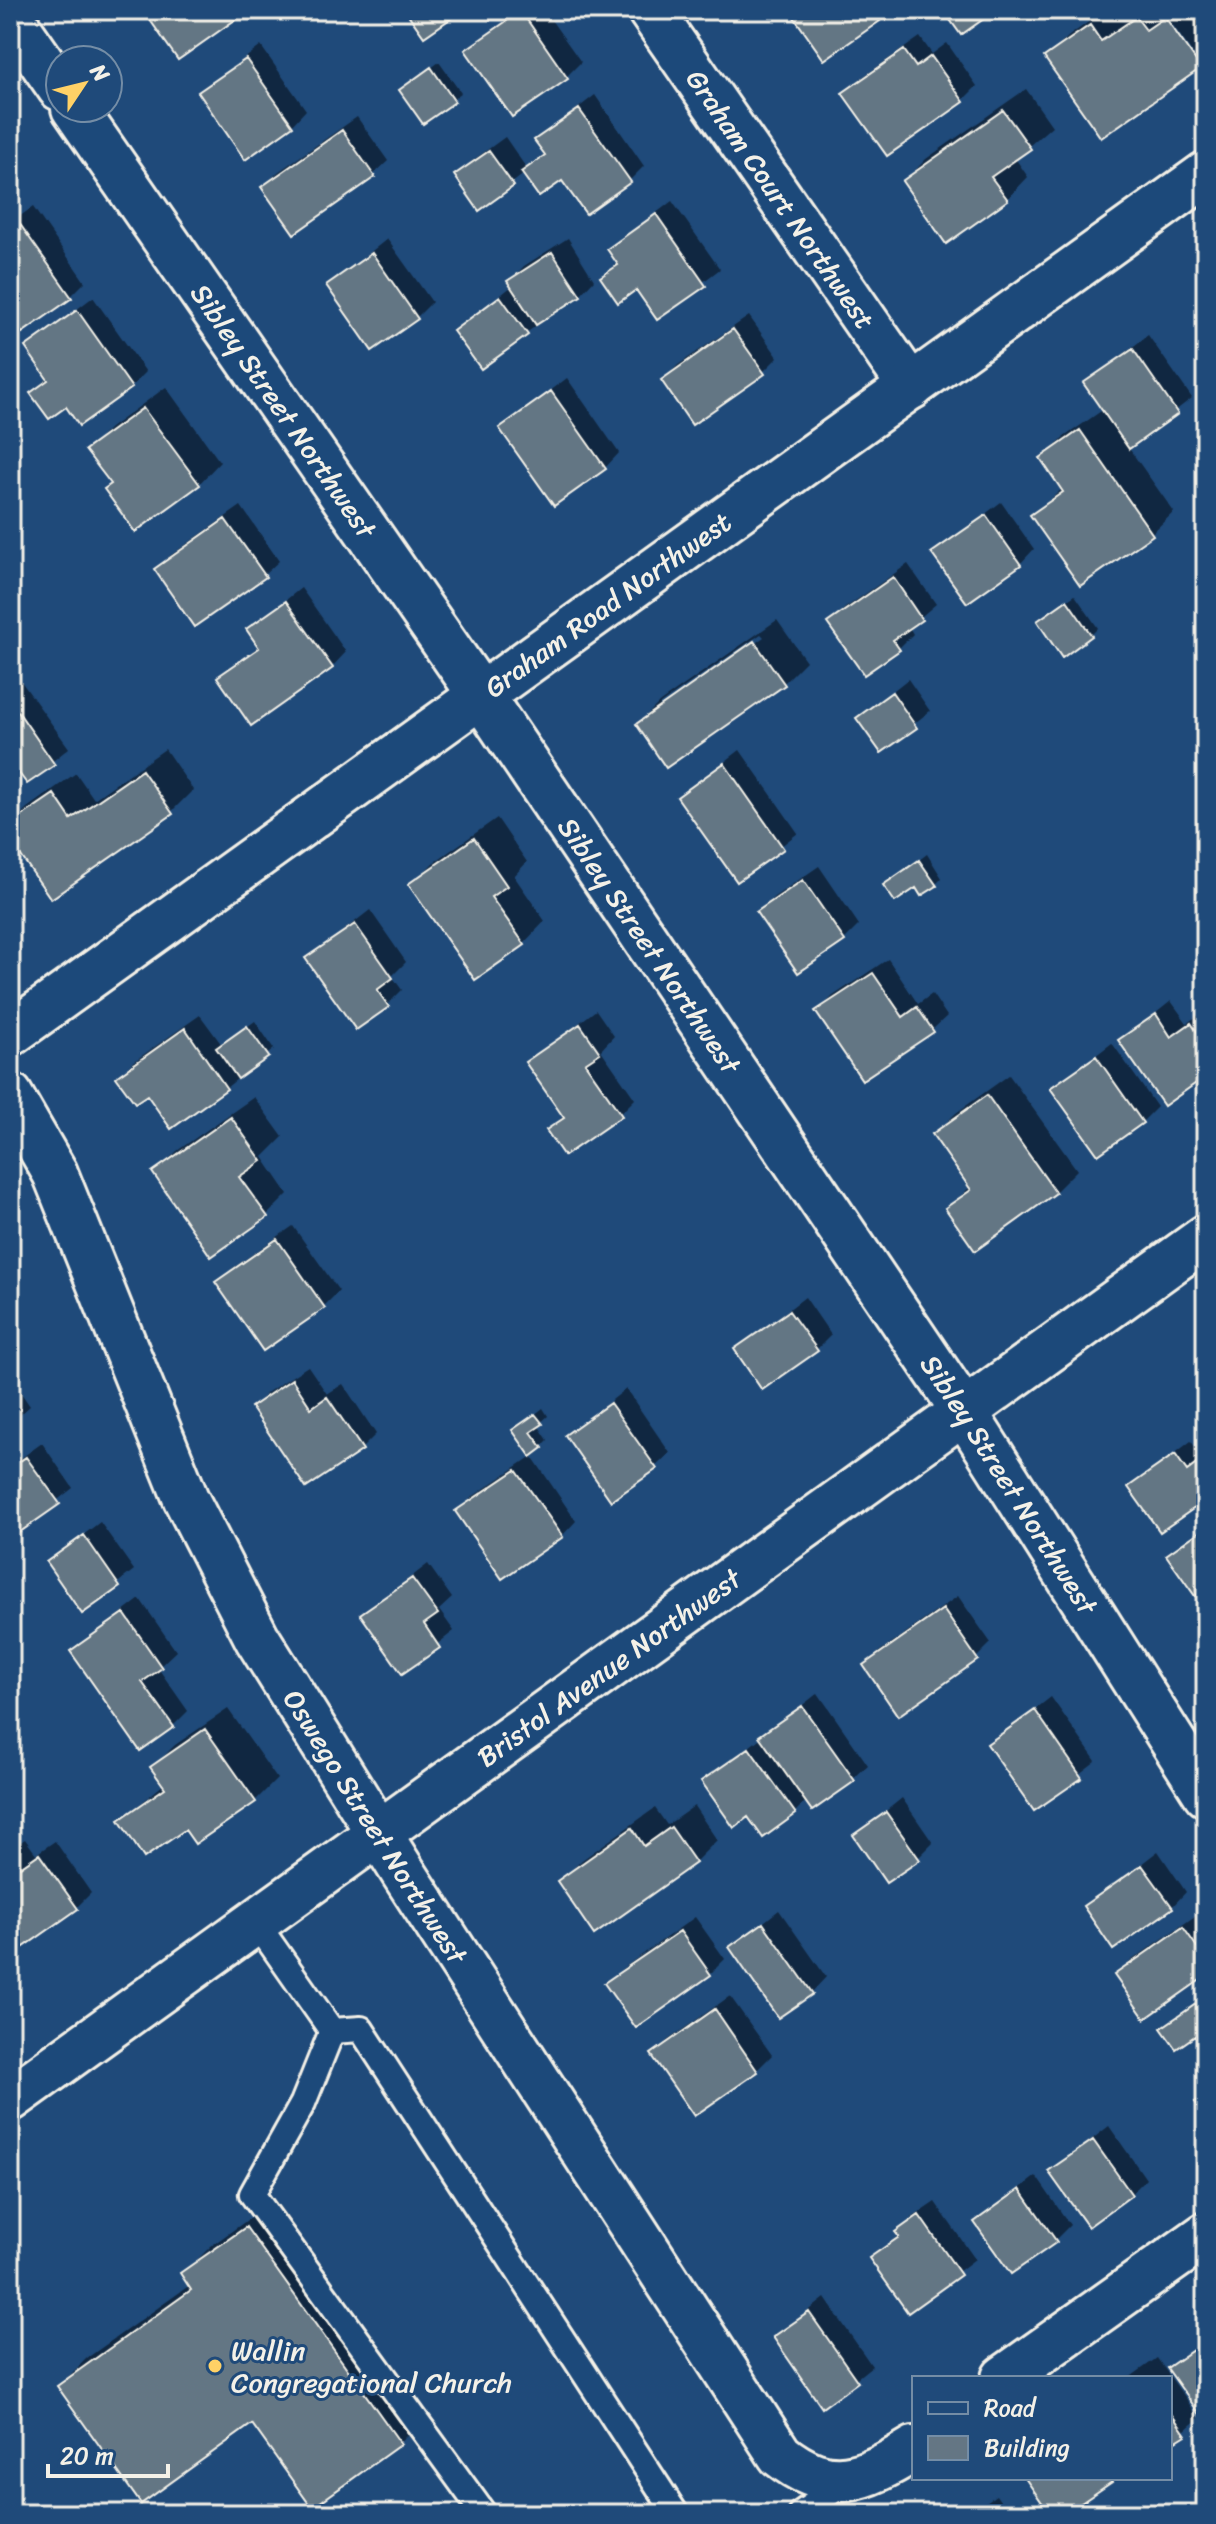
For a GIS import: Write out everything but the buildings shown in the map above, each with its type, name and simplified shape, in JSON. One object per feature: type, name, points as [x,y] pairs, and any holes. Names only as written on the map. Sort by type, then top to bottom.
[{"type":"street","name":"Graham Court Northwest","points":[[650,10],[911,387]]},
{"type":"street","points":[[10,16],[44,65]]},
{"type":"street","name":"Sibley Street Northwest","points":[[85,124],[482,697],[965,1413],[1206,1794]]},
{"type":"street","name":"Graham Road Northwest","points":[[10,1034],[1206,174]]},
{"type":"street","name":"Oswego Street Northwest","points":[[10,1095],[55,1173],[186,1499],[257,1638],[378,1833],[780,2455],[804,2474],[847,2481]]},
{"type":"street","name":"Bristol Avenue Northwest","points":[[10,2099],[1206,1237]]},
{"type":"street","points":[[1007,2376],[1206,2235]]},
{"type":"street","points":[[847,2481],[912,2450]]},
{"type":"lane","points":[[255,1921],[332,2031]]},
{"type":"lane","points":[[332,2031],[361,2029],[676,2514]]},
{"type":"lane","points":[[332,2031],[303,2103],[252,2194],[484,2514]]},
{"type":"lane","points":[[800,2514],[847,2481]]},
{"type":"place","name":"Wallin Congregational Church","points":[[215,2366]]}]
